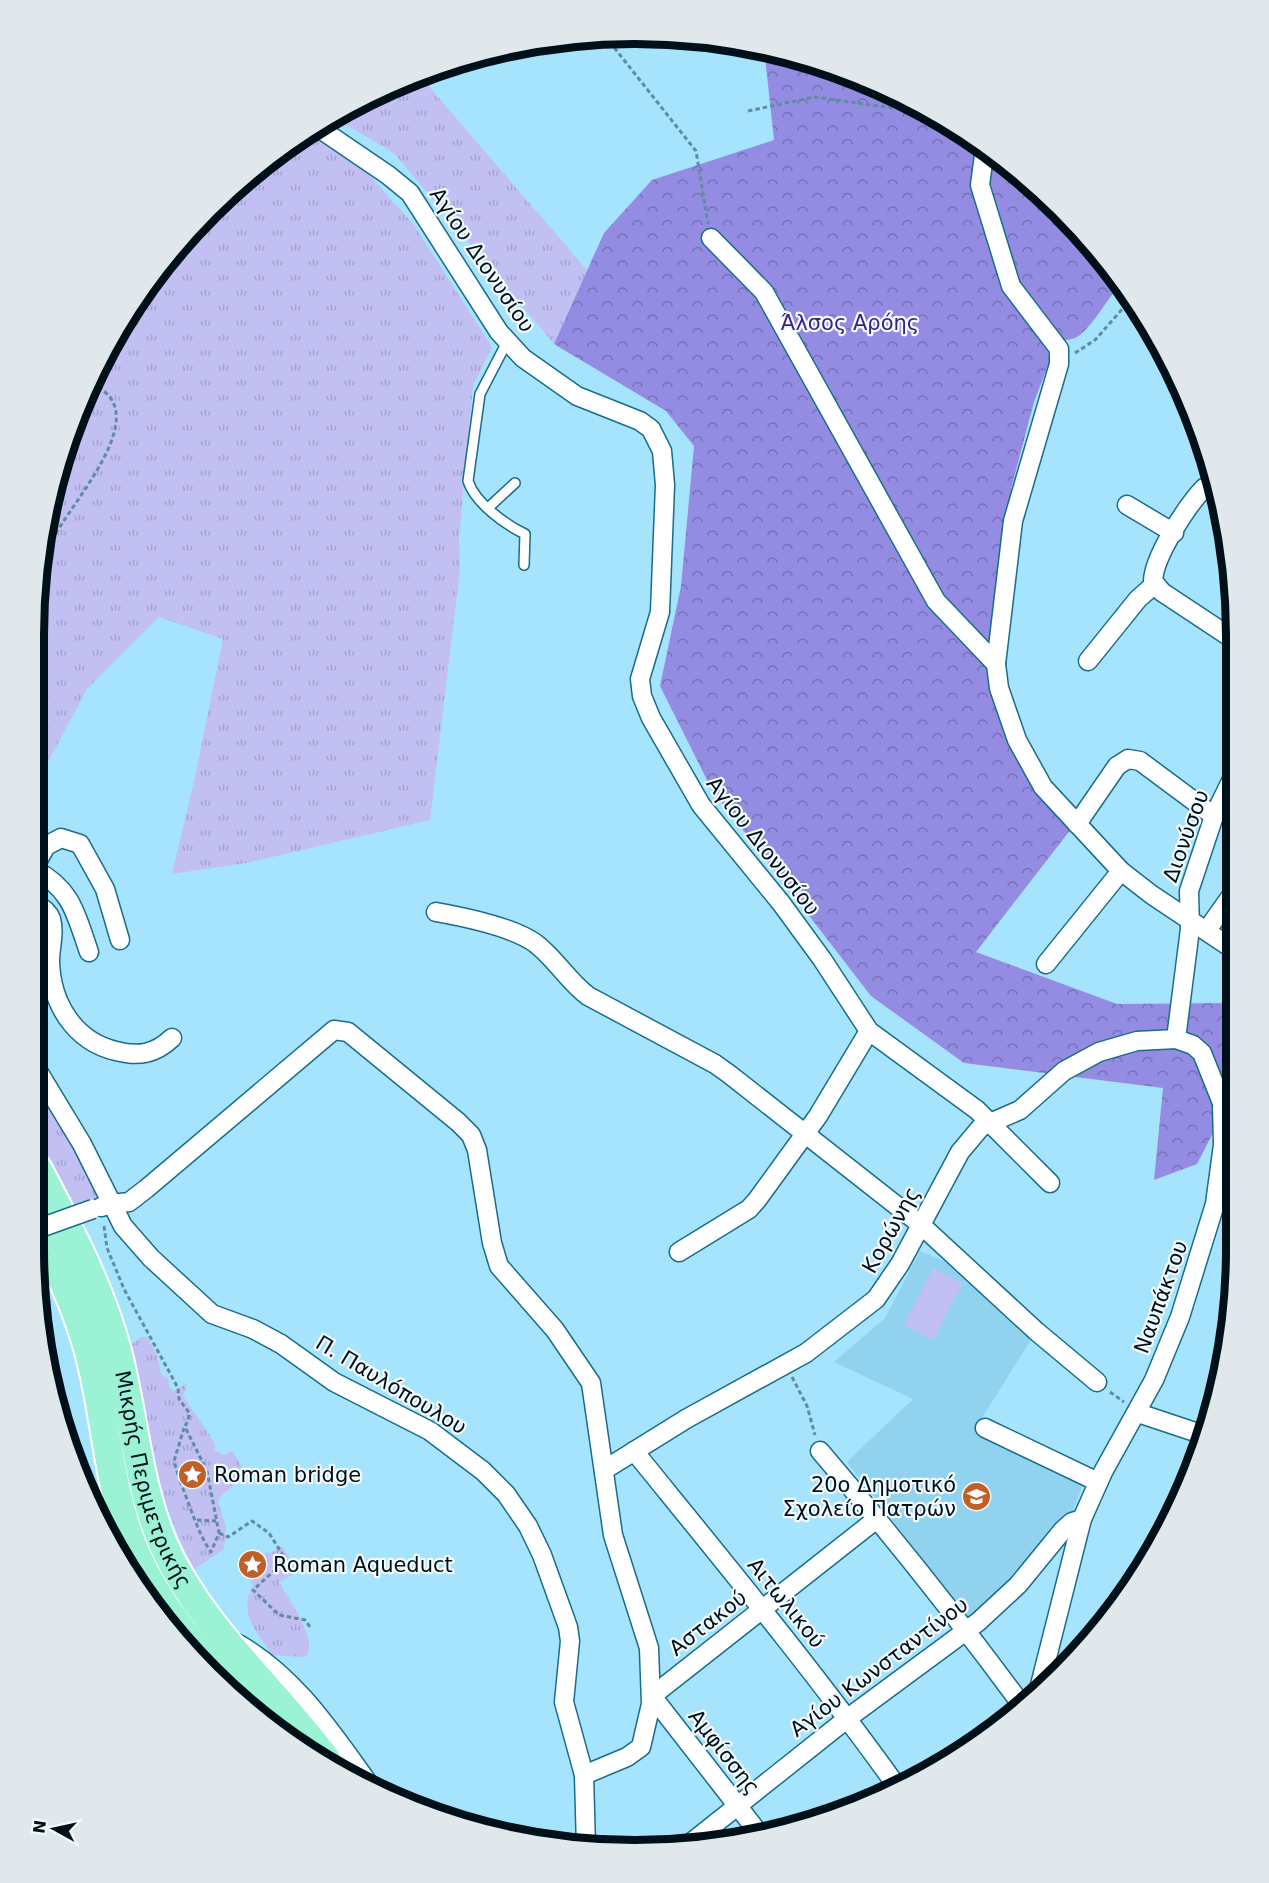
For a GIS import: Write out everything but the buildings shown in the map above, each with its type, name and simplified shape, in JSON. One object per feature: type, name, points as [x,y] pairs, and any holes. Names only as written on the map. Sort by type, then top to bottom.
[{"type":"main road","name":"Μικρής Περιμετρικής","points":[[44,1182],[91,1277],[110,1326],[145,1488],[163,1544],[184,1585],[222,1635],[314,1745]]},
{"type":"main road","name":"Μικρής Περιμετρικής","points":[[44,1242],[82,1327],[97,1385],[118,1502],[134,1550],[151,1585],[166,1607]]},
{"type":"street","name":"Αγίου Διονυσίου","points":[[325,132],[388,175],[410,194],[507,342],[523,358],[566,390],[640,421],[655,435],[662,451],[665,468],[662,590],[658,622],[640,679],[644,703],[701,805],[781,903],[822,959],[869,1031]]},
{"type":"street","points":[[984,158],[980,186],[1011,286],[1059,349],[1059,364],[1013,521],[996,664],[999,688],[1026,760],[1043,788],[1121,871],[1226,944]]},
{"type":"street","points":[[711,238],[764,292],[936,601],[996,664]]},
{"type":"street","points":[[1206,486],[1198,493],[1174,533],[1158,564],[1154,576],[1155,584],[1162,592],[1226,634]]},
{"type":"street","points":[[1127,505],[1174,533]]},
{"type":"street","points":[[1088,662],[1138,599],[1155,584]]},
{"type":"street","points":[[1077,824],[1117,766],[1128,759],[1140,761],[1214,816]]},
{"type":"street","name":"Διονύσου","points":[[1190,919],[1189,891],[1214,816],[1226,791]]},
{"type":"street","points":[[44,850],[46,846],[61,838],[80,844],[105,889],[120,940]]},
{"type":"street","points":[[1046,964],[1121,871]]},
{"type":"street","points":[[44,874],[62,886],[73,906],[89,952]]},
{"type":"street","points":[[1208,930],[1226,904]]},
{"type":"street","points":[[44,909],[51,921],[50,961],[53,985],[75,1029],[97,1045],[132,1054],[152,1053],[172,1038]]},
{"type":"street","points":[[436,912],[485,924],[530,940],[570,982],[588,996],[716,1064],[920,1224],[1036,1332],[1097,1382]]},
{"type":"street","points":[[1176,1039],[1190,919]]},
{"type":"street","points":[[44,1226],[93,1209],[129,1202],[324,1036],[334,1030],[348,1032],[458,1122],[471,1136],[478,1155],[497,1261],[504,1274],[560,1336],[591,1383],[613,1535],[646,1635],[651,1659],[652,1696],[647,1729],[641,1747],[627,1757],[584,1776]]},
{"type":"street","points":[[679,1252],[749,1209],[805,1135],[869,1031],[991,1122],[1050,1183]]},
{"type":"street","name":"Ναυπάκτου","points":[[1043,1675],[1082,1519],[1098,1482],[1138,1413],[1180,1317],[1210,1226],[1219,1185],[1223,1145],[1222,1103],[1202,1053],[1193,1046],[1176,1039]]},
{"type":"street","name":"Κορώνης","points":[[604,1470],[686,1419],[822,1343],[876,1299],[900,1264],[967,1142],[981,1127],[1020,1110],[1064,1071],[1099,1052],[1137,1041],[1176,1039]]},
{"type":"street","name":"Π. Παυλόπουλου","points":[[44,1081],[82,1144],[112,1204],[136,1242],[205,1309],[271,1338],[334,1382],[416,1422],[465,1456],[506,1494],[535,1539],[568,1627],[570,1641],[565,1707],[584,1776],[586,1837]]},
{"type":"street","points":[[1138,1413],[1196,1432]]},
{"type":"street","points":[[985,1428],[1098,1482]]},
{"type":"street","name":"Αιτωλικού","points":[[634,1451],[763,1609],[848,1718],[893,1781]]},
{"type":"street","points":[[820,1451],[878,1518],[967,1631],[1016,1699]]},
{"type":"street","name":"Αστακού","points":[[652,1696],[878,1518]]},
{"type":"street","name":"Αγίου Κωνσταντίνου","points":[[700,1835],[848,1718],[967,1631],[1018,1586],[1063,1530],[1072,1522],[1082,1519]]},
{"type":"street","points":[[222,1635],[262,1657],[286,1678],[359,1771]]},
{"type":"street","name":"Αμφίσσης","points":[[652,1696],[754,1827]]},
{"type":"lane","points":[[507,342],[480,394],[468,481],[474,494],[488,508],[511,529],[525,534],[524,565]]},
{"type":"lane","points":[[488,508],[515,483]]},
{"type":"path","points":[[612,45],[696,151],[711,238]]},
{"type":"path","points":[[748,111],[814,98],[907,110]]},
{"type":"path","points":[[1059,364],[1095,340],[1126,305]]},
{"type":"path","points":[[50,550],[54,539],[104,461],[117,418],[115,402],[104,390],[98,387]]},
{"type":"path","points":[[104,1235],[124,1289],[178,1388],[179,1399],[190,1414],[181,1431],[174,1461],[178,1474]]},
{"type":"path","points":[[785,1365],[807,1406],[820,1451]]},
{"type":"path","points":[[1097,1382],[1138,1413]]},
{"type":"path","points":[[185,1427],[204,1465]]},
{"type":"path","points":[[180,1481],[197,1520],[202,1539],[211,1552],[219,1533],[207,1471]]},
{"type":"path","points":[[197,1520],[217,1521]]},
{"type":"path","points":[[219,1533],[228,1537],[252,1521],[268,1533],[286,1560],[253,1590],[279,1615],[304,1620],[310,1627]]},
{"type":"shaded area","points":[[920,1251],[958,1267],[1032,1338],[975,1429],[1084,1481],[1072,1513],[1016,1578],[971,1620],[847,1462],[913,1399],[834,1362],[885,1318]]},
{"type":"green space","name":"Άλσος Αρόης","points":[[765,59],[861,88],[896,104],[963,143],[1024,190],[1079,245],[1115,291],[1080,335],[1056,342],[1047,348],[1050,360],[1034,402],[1011,489],[992,686],[1023,771],[1036,792],[1071,829],[976,952],[1117,1004],[1226,1003],[1226,1130],[1216,1127],[1197,1164],[1154,1180],[1163,1088],[964,1063],[871,996],[712,790],[660,686],[681,586],[694,446],[666,411],[554,344],[604,233],[652,180],[774,140]]},
{"type":"green space","points":[[425,82],[587,270],[554,344],[394,153],[341,122],[373,104]]},
{"type":"green space","points":[[318,136],[363,168],[414,225],[492,347],[473,386],[459,537],[460,569],[430,820],[246,863],[172,874],[195,777],[223,639],[159,617],[87,689],[44,769],[44,634],[49,557],[64,482],[88,408],[104,373],[143,306],[190,245],[245,190]]},
{"type":"green space","points":[[44,1095],[101,1195],[76,1207],[44,1149]]},
{"type":"green space","points":[[933,1268],[963,1283],[933,1340],[904,1325]]},
{"type":"green space","points":[[141,1337],[147,1337],[157,1355],[161,1374],[168,1378],[170,1388],[174,1391],[187,1383],[183,1396],[214,1442],[215,1450],[224,1455],[232,1451],[247,1474],[221,1496],[218,1503],[226,1526],[224,1549],[192,1571],[160,1490],[132,1344]]},
{"type":"green space","points":[[282,1546],[298,1572],[279,1582],[306,1630],[309,1650],[305,1657],[272,1655],[255,1630],[248,1614],[247,1605],[253,1585],[248,1576],[251,1565],[259,1571],[268,1565],[264,1565],[256,1555],[258,1552],[266,1558],[265,1552],[270,1553]]},
{"type":"place","name":"Roman bridge","points":[[193,1475]]},
{"type":"place","name":"20ο Δημοτικό Σχολείο Πατρών","points":[[977,1497]]},
{"type":"place","name":"Roman Aqueduct","points":[[252,1565]]}]
